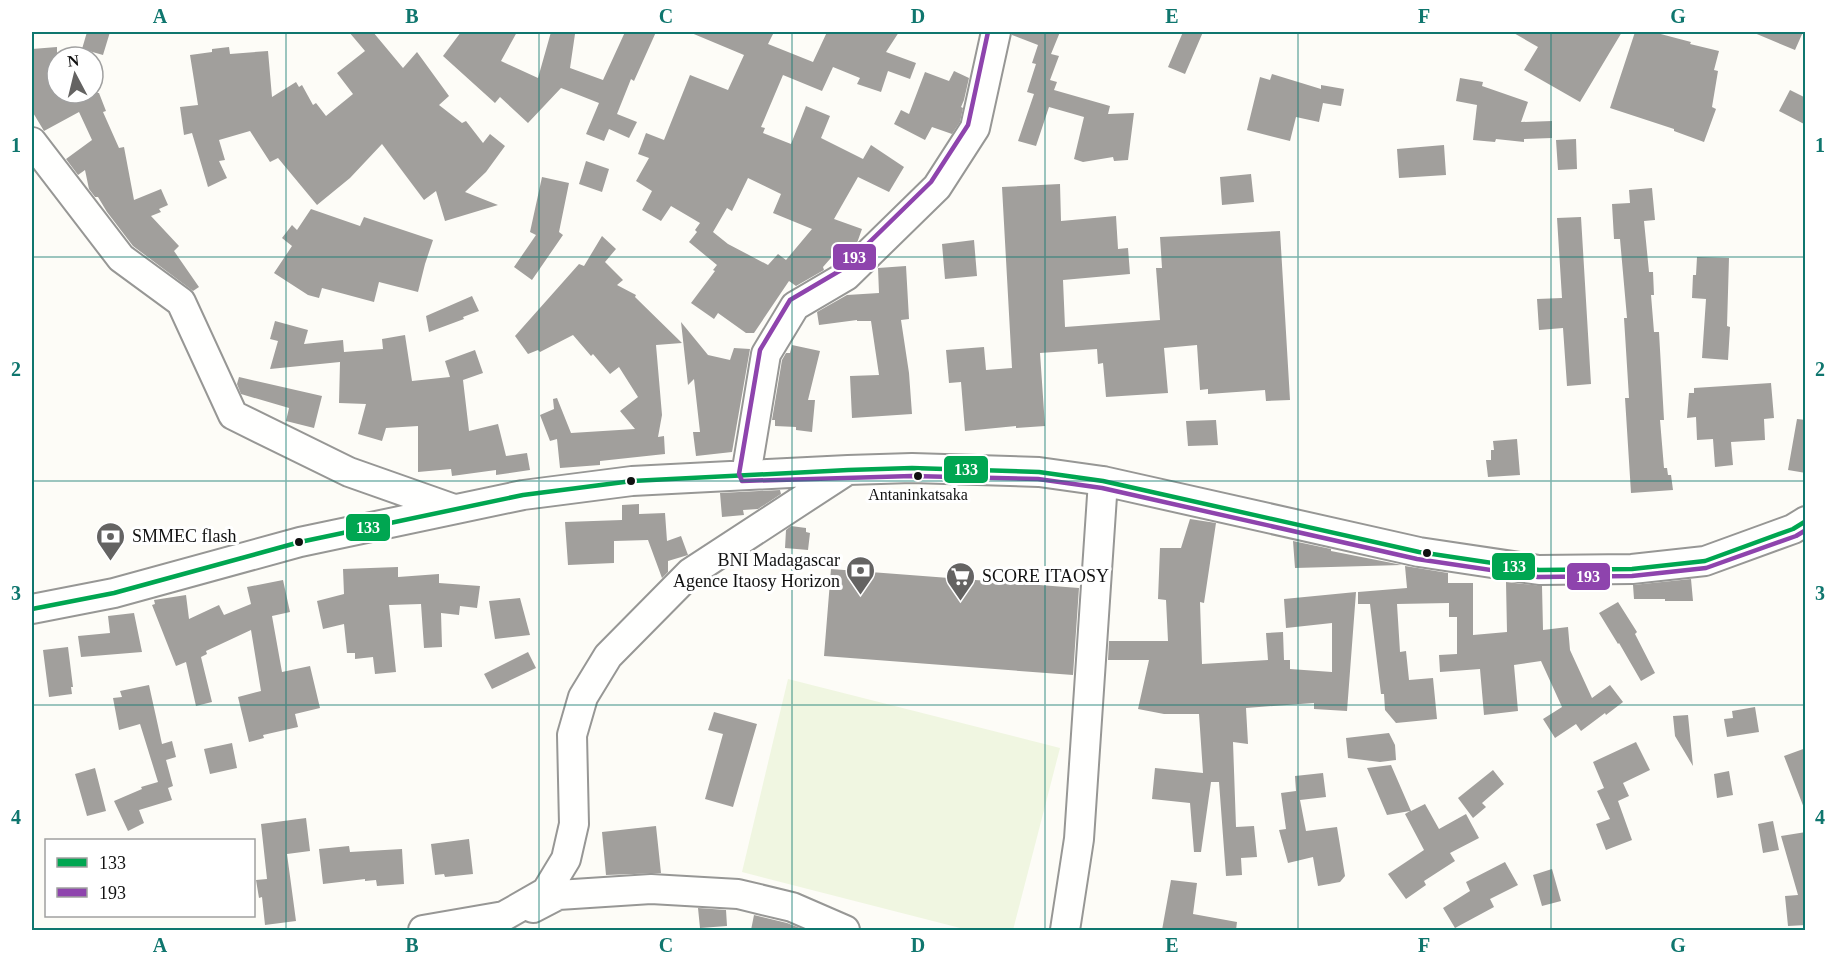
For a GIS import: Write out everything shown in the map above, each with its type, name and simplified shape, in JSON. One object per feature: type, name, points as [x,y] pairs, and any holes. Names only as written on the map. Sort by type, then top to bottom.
[{"type":"street","points":[[746,475],[766,354],[795,306],[846,276],[937,187],[975,128],[996,32]]},
{"type":"street","points":[[32,142],[121,258],[181,302],[232,415],[349,472],[454,510]]},
{"type":"street","points":[[32,609],[114,593],[300,542],[523,495],[632,481],[746,475],[912,468],[1039,472],[1103,481],[1419,552],[1539,570],[1632,569],[1705,561],[1793,529],[1806,521]]},
{"type":"street","points":[[423,930],[504,916],[546,892],[566,859],[574,824],[572,735],[584,697],[608,656],[690,573],[848,470]]},
{"type":"street","points":[[1065,930],[1079,839],[1103,481]]},
{"type":"street","points":[[496,930],[514,918],[558,896],[651,889],[738,894],[792,907],[845,930]]},
{"type":"green space","points":[[788,679],[1060,748],[1013,930],[968,930],[742,872]]},
{"type":"building","points":[[87,32],[110,32],[105,48],[105,45],[83,45]]},
{"type":"building","points":[[349,32],[373,32],[403,68],[417,52],[449,96],[439,105],[462,123],[466,121],[483,143],[490,134],[505,146],[486,172],[465,192],[498,205],[445,221],[436,191],[424,200],[382,144],[350,178],[317,205],[278,158],[270,162],[250,131],[219,140],[225,160],[219,161],[227,178],[208,187],[192,133],[184,135],[180,107],[198,105],[190,55],[229,47],[230,54],[268,51],[272,97],[296,82],[299,87],[302,85],[313,105],[316,103],[326,116],[353,94],[337,73],[365,51]]},
{"type":"building","points":[[461,32],[517,32],[501,61],[538,78],[551,32],[575,34],[570,68],[603,80],[625,32],[656,32],[634,81],[631,79],[617,114],[637,122],[629,138],[609,129],[604,141],[586,134],[599,103],[561,88],[528,123],[500,97],[495,103],[443,56]]},
{"type":"building","points":[[689,32],[774,32],[768,44],[813,62],[827,32],[899,32],[886,52],[916,63],[910,79],[888,71],[881,92],[857,84],[860,78],[833,67],[822,91],[783,75],[761,127],[765,128],[763,133],[791,144],[806,106],[830,116],[821,138],[863,159],[871,145],[904,167],[889,192],[858,177],[834,219],[862,229],[857,243],[845,254],[837,251],[823,267],[824,270],[796,286],[789,281],[754,333],[746,333],[718,313],[714,319],[691,303],[717,265],[689,242],[697,232],[695,230],[700,223],[671,206],[661,221],[642,210],[652,191],[636,181],[649,158],[638,154],[646,133],[664,140],[690,75],[728,90],[744,55]],"holes":[[[748,178],[781,194],[773,213],[812,229],[786,260],[778,254],[768,265],[728,244],[713,232],[727,208],[732,211]]]},
{"type":"building","points":[[1012,32],[1060,32],[1051,54],[1059,56],[1050,80],[1057,82],[1054,90],[1110,106],[1108,114],[1134,113],[1128,160],[1114,161],[1113,157],[1083,162],[1074,159],[1084,117],[1049,107],[1036,146],[1018,141],[1034,94],[1027,92],[1036,64],[1032,63],[1038,45],[1012,35]]},
{"type":"building","points":[[1183,32],[1203,32],[1185,74],[1168,67]]},
{"type":"building","points":[[1512,32],[1622,32],[1580,102],[1524,70],[1538,47]]},
{"type":"building","points":[[1635,32],[1653,32],[1719,51],[1714,70],[1718,71],[1712,107],[1716,109],[1704,142],[1674,131],[1674,129],[1610,108]]},
{"type":"building","points":[[1752,32],[1803,32],[1795,50]]},
{"type":"building","points":[[45,48],[45,105],[104,105],[106,111],[103,112],[119,148],[124,147],[134,200],[161,189],[168,205],[159,209],[161,212],[151,216],[179,246],[174,251],[199,287],[193,291],[133,246],[98,197],[95,197],[89,189],[85,170],[78,175],[66,159],[92,140],[79,112],[44,131],[32,111],[32,49]]},
{"type":"building","points":[[954,71],[969,78],[961,107],[963,108],[960,122],[952,134],[932,127],[925,140],[894,124],[901,110],[909,114],[925,72],[949,81]]},
{"type":"building","points":[[1272,74],[1321,89],[1321,85],[1344,89],[1341,106],[1323,103],[1319,122],[1296,117],[1290,141],[1247,130],[1260,77],[1270,80]]},
{"type":"building","points":[[1460,78],[1483,82],[1482,86],[1528,102],[1521,122],[1552,121],[1552,138],[1524,139],[1524,142],[1496,139],[1495,142],[1473,140],[1477,105],[1456,101]]},
{"type":"building","points":[[1790,90],[1806,98],[1806,125],[1779,111]]},
{"type":"building","points":[[1576,139],[1577,169],[1558,170],[1556,140]]},
{"type":"building","points":[[1444,145],[1446,175],[1399,178],[1397,149]]},
{"type":"building","points":[[586,161],[609,169],[602,192],[579,184]]},
{"type":"building","points":[[1251,174],[1254,202],[1222,205],[1220,177]]},
{"type":"building","points":[[542,177],[569,183],[559,232],[563,235],[532,280],[514,267],[536,235],[530,232]]},
{"type":"building","points":[[1060,184],[1061,221],[1116,216],[1118,249],[1128,248],[1130,274],[1063,280],[1065,327],[1160,320],[1156,268],[1162,268],[1160,237],[1280,231],[1290,400],[1266,401],[1265,390],[1208,394],[1208,389],[1200,390],[1197,345],[1164,348],[1168,393],[1106,397],[1103,363],[1098,364],[1097,349],[1040,353],[1045,426],[1016,428],[1016,426],[965,431],[961,382],[949,383],[946,350],[984,347],[986,370],[1012,368],[1002,187]]},
{"type":"building","points":[[1652,188],[1655,220],[1644,221],[1649,272],[1653,272],[1654,295],[1651,295],[1654,332],[1659,332],[1664,420],[1660,420],[1664,468],[1667,468],[1668,475],[1671,475],[1673,490],[1631,493],[1625,398],[1629,398],[1624,318],[1627,318],[1620,239],[1614,239],[1612,204],[1630,203],[1629,190]]},
{"type":"building","points":[[311,209],[360,226],[364,217],[433,240],[418,292],[379,282],[374,302],[322,288],[319,298],[308,295],[274,273],[292,246],[282,238],[292,225],[297,230]]},
{"type":"building","points":[[1581,217],[1591,384],[1567,386],[1563,328],[1539,330],[1537,299],[1562,298],[1557,218]]},
{"type":"building","points":[[602,236],[616,249],[605,262],[623,280],[617,285],[636,295],[635,297],[682,343],[656,345],[662,415],[658,437],[664,436],[665,454],[600,461],[600,465],[560,468],[557,439],[550,441],[540,415],[554,409],[553,399],[557,398],[571,433],[635,429],[620,411],[638,397],[619,367],[610,374],[573,335],[540,352],[538,350],[528,354],[515,336],[579,264],[584,266]]},
{"type":"building","points":[[974,240],[977,276],[945,279],[942,244]]},
{"type":"building","points":[[1697,257],[1729,258],[1728,360],[1702,358],[1706,299],[1692,298]]},
{"type":"building","points":[[906,266],[909,319],[901,320],[912,414],[852,418],[850,376],[879,375],[871,321],[857,320],[819,325],[817,312],[847,295],[879,293],[878,268]]},
{"type":"building","points":[[472,296],[479,311],[429,332],[426,316]]},
{"type":"building","points":[[275,321],[308,330],[304,344],[343,340],[344,352],[383,349],[382,339],[405,335],[412,381],[450,377],[445,361],[475,350],[483,373],[463,380],[469,431],[498,424],[506,456],[527,453],[530,470],[496,475],[496,470],[452,476],[451,469],[418,472],[418,426],[386,428],[382,441],[358,434],[366,404],[339,403],[340,362],[270,369],[278,341],[270,339]]},
{"type":"building","points":[[681,322],[708,355],[730,360],[734,348],[750,349],[732,452],[696,456],[693,432],[700,432],[694,379],[688,385]]},
{"type":"building","points":[[792,345],[820,351],[808,400],[815,400],[812,432],[796,430],[796,427],[775,426],[775,420],[772,420],[782,360],[786,353],[790,353]]},
{"type":"building","points":[[239,377],[322,396],[314,428],[286,421],[289,408],[241,394],[237,384]]},
{"type":"building","points":[[1771,383],[1774,418],[1764,419],[1765,440],[1731,442],[1733,465],[1715,467],[1713,439],[1697,440],[1696,417],[1687,418],[1689,393],[1694,393],[1694,388]]},
{"type":"building","points":[[1797,419],[1806,420],[1806,473],[1788,470]]},
{"type":"building","points":[[1216,420],[1218,445],[1188,446],[1186,421]]},
{"type":"building","points":[[1517,439],[1520,475],[1488,477],[1486,460],[1491,460],[1491,450],[1494,450],[1493,441]]},
{"type":"building","points":[[780,490],[781,494],[758,509],[743,510],[744,515],[722,517],[720,493]]},
{"type":"building","points":[[639,504],[639,514],[665,513],[667,541],[681,536],[688,555],[668,561],[668,572],[662,578],[648,540],[614,541],[614,563],[568,565],[565,522],[622,520],[622,505]]},
{"type":"building","points":[[1190,519],[1216,523],[1204,603],[1200,602],[1202,664],[1268,660],[1266,633],[1283,632],[1284,660],[1290,660],[1290,669],[1332,672],[1332,623],[1286,628],[1284,599],[1356,592],[1347,711],[1314,709],[1314,703],[1246,708],[1248,744],[1233,742],[1236,827],[1254,826],[1257,857],[1241,858],[1242,875],[1226,876],[1219,782],[1211,782],[1201,852],[1194,852],[1190,803],[1152,799],[1155,768],[1203,773],[1199,714],[1164,714],[1138,709],[1149,660],[1108,660],[1109,641],[1168,641],[1166,600],[1158,599],[1160,548],[1181,548]]},
{"type":"building","points":[[791,526],[806,528],[806,532],[810,533],[808,550],[785,548],[786,530]]},
{"type":"building","points":[[1293,541],[1331,549],[1331,551],[1402,565],[1295,568]]},
{"type":"building","points":[[1405,566],[1448,573],[1448,583],[1473,583],[1473,635],[1507,632],[1506,582],[1542,586],[1543,630],[1568,627],[1570,650],[1592,698],[1610,685],[1623,702],[1581,731],[1576,724],[1555,738],[1543,719],[1562,707],[1541,661],[1514,665],[1518,711],[1484,715],[1480,669],[1440,672],[1439,655],[1457,654],[1457,617],[1449,617],[1449,603],[1397,604],[1400,652],[1406,651],[1409,680],[1433,678],[1437,719],[1396,723],[1385,710],[1384,694],[1381,694],[1370,604],[1358,604],[1358,592],[1407,588]]},
{"type":"building","points":[[398,567],[398,577],[439,574],[439,583],[480,586],[477,608],[460,606],[459,615],[441,613],[442,647],[424,648],[421,604],[389,605],[396,672],[375,674],[373,657],[355,659],[355,653],[347,653],[344,624],[323,629],[317,601],[344,594],[343,569]]},
{"type":"building","points":[[831,569],[1079,588],[1073,675],[824,656]]},
{"type":"building","points":[[1691,579],[1693,601],[1634,599],[1633,585]]},
{"type":"building","points":[[283,580],[290,612],[272,616],[282,672],[310,666],[320,708],[295,714],[298,727],[263,735],[264,738],[249,742],[238,697],[261,691],[251,630],[206,651],[207,654],[201,657],[212,702],[196,706],[186,662],[176,666],[152,605],[155,604],[154,600],[186,595],[189,619],[219,605],[224,615],[251,604],[247,587]]},
{"type":"building","points":[[520,598],[530,635],[495,639],[489,601]]},
{"type":"building","points":[[1618,602],[1637,632],[1635,634],[1655,673],[1641,681],[1599,613]]},
{"type":"building","points":[[134,613],[142,652],[81,657],[78,636],[110,633],[108,616]]},
{"type":"building","points":[[68,647],[72,694],[49,697],[43,650]]},
{"type":"building","points":[[528,652],[536,668],[492,689],[484,674]]},
{"type":"building","points":[[149,685],[162,744],[172,741],[176,757],[166,760],[173,786],[168,788],[172,800],[139,810],[144,823],[128,831],[114,801],[142,789],[141,787],[158,782],[140,724],[119,730],[113,698],[122,697],[120,691]]},
{"type":"building","points":[[1755,707],[1759,732],[1727,737],[1724,719],[1733,718],[1732,711]]},
{"type":"building","points":[[714,712],[757,724],[733,807],[705,799],[723,734],[708,730]]},
{"type":"building","points":[[1688,715],[1693,766],[1675,736],[1673,716]]},
{"type":"building","points":[[1389,733],[1395,745],[1396,760],[1380,762],[1348,758],[1346,738]]},
{"type":"building","points":[[1636,742],[1650,770],[1623,783],[1629,796],[1618,801],[1632,840],[1606,850],[1596,824],[1610,819],[1597,791],[1604,788],[1593,762]]},
{"type":"building","points":[[232,743],[237,768],[210,774],[204,749]]},
{"type":"building","points":[[1806,748],[1806,808],[1804,808],[1784,756]]},
{"type":"building","points":[[1391,765],[1411,811],[1425,804],[1439,829],[1466,814],[1479,838],[1450,853],[1455,861],[1424,881],[1426,885],[1406,899],[1388,874],[1424,850],[1405,814],[1410,811],[1387,815],[1367,768]]},
{"type":"building","points":[[95,768],[106,811],[87,816],[75,774]]},
{"type":"building","points":[[1493,770],[1504,784],[1482,803],[1486,807],[1473,818],[1458,798]]},
{"type":"building","points":[[1729,771],[1733,795],[1717,798],[1714,774]]},
{"type":"building","points":[[1323,773],[1326,797],[1300,800],[1306,831],[1337,827],[1345,876],[1340,882],[1318,886],[1313,857],[1288,863],[1279,830],[1286,829],[1281,793],[1296,791],[1295,776]]},
{"type":"building","points":[[306,818],[310,851],[287,854],[296,921],[265,925],[262,897],[259,898],[256,880],[267,879],[261,824]]},
{"type":"building","points":[[1773,821],[1779,850],[1763,853],[1758,824]]},
{"type":"building","points":[[656,826],[661,873],[606,875],[602,832]]},
{"type":"building","points":[[1806,832],[1806,925],[1788,926],[1785,896],[1798,895],[1781,836]]},
{"type":"building","points":[[469,839],[473,874],[445,877],[444,874],[435,875],[431,844]]},
{"type":"building","points":[[349,846],[350,852],[402,849],[404,884],[377,886],[376,880],[365,881],[365,879],[323,884],[319,849]]},
{"type":"building","points":[[1505,862],[1518,885],[1490,899],[1494,907],[1455,928],[1443,908],[1470,891],[1466,882]]},
{"type":"building","points":[[1552,869],[1561,901],[1542,906],[1533,875]]},
{"type":"building","points":[[1171,880],[1197,883],[1193,914],[1237,922],[1236,930],[1162,930]]},
{"type":"building","points":[[698,908],[726,910],[727,926],[700,928]]},
{"type":"building","points":[[754,915],[787,923],[805,930],[751,930]]},
{"type":"transit line","name":"193","points":[[988,32],[968,125],[931,182],[841,270],[790,300],[760,350],[739,474],[742,481],[912,476],[1038,479],[1102,488],[1417,559],[1538,577],[1632,576],[1706,568],[1796,536],[1806,530]]},
{"type":"transit line","name":"133","points":[[32,609],[114,593],[300,542],[523,495],[632,481],[848,470],[912,468],[1039,472],[1103,481],[1419,552],[1539,570],[1632,569],[1705,561],[1793,529],[1806,521]]},
{"type":"place","name":"Antaninkatsaka","points":[[918,476]]},
{"type":"place","name":"SMMEC flash","points":[[111,562]]},
{"type":"place","name":"BNI Madagascar Agence Itaosy Horizon","points":[[861,596]]},
{"type":"place","name":"SCORE ITAOSY","points":[[961,602]]}]
